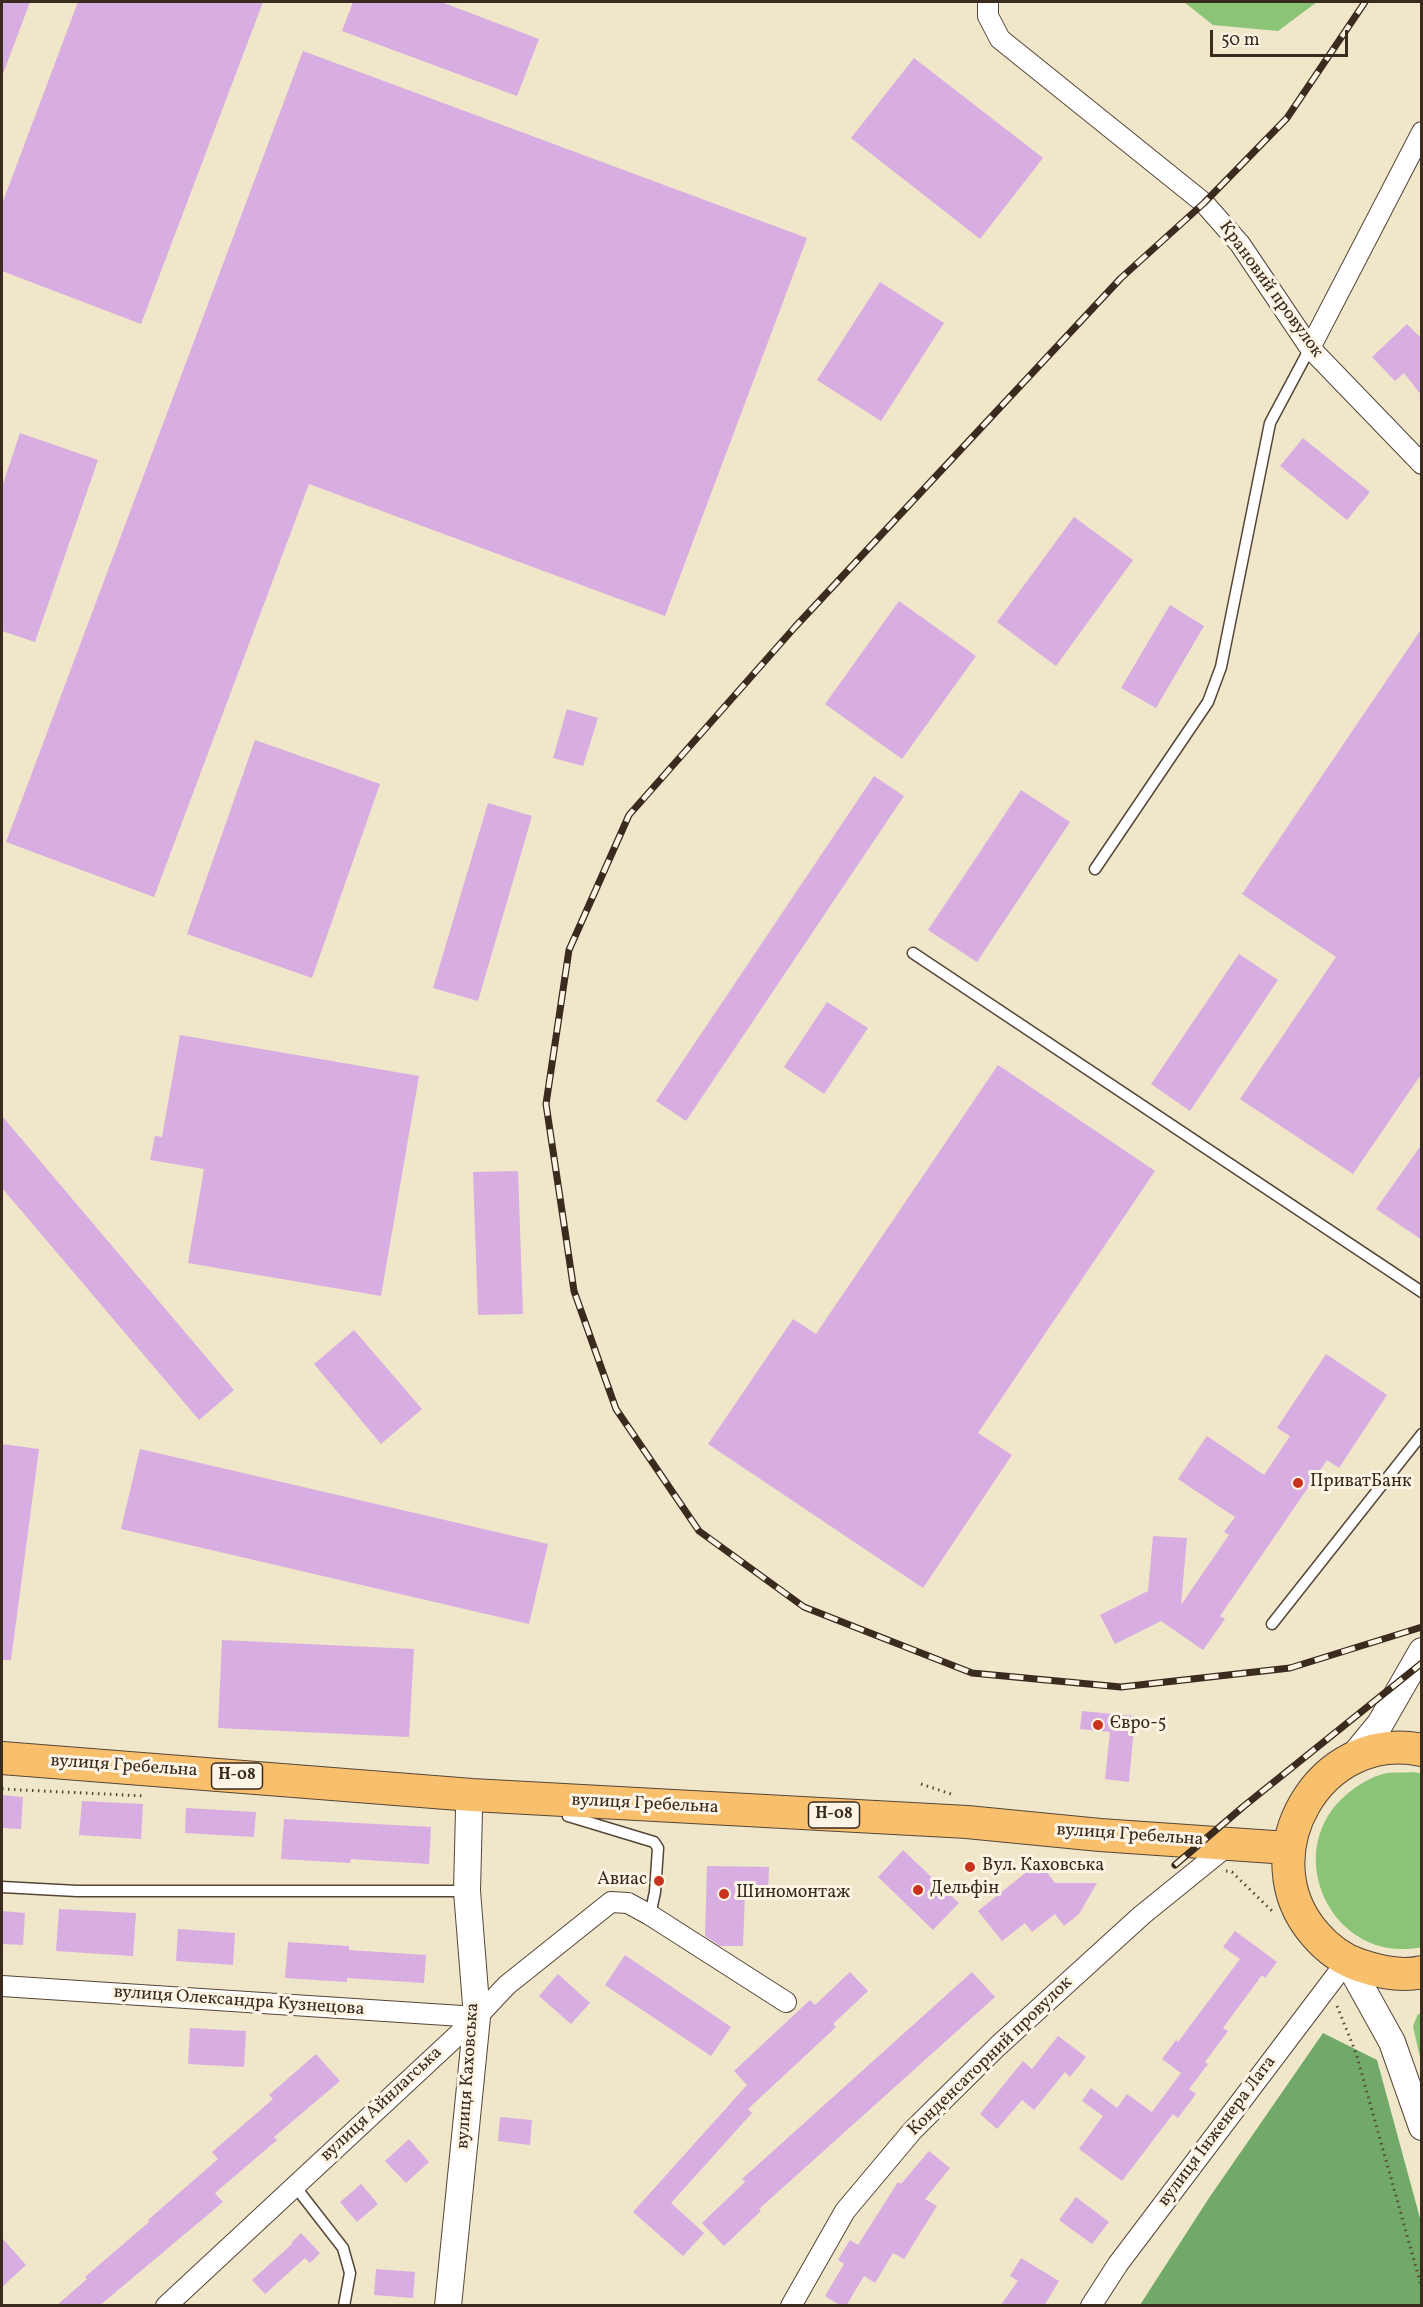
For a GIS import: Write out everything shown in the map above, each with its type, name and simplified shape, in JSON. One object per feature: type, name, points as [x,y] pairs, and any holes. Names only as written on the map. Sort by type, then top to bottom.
[{"type":"main road","points":[[1422,1750],[1410,1747],[1381,1749],[1353,1758],[1328,1774],[1309,1795],[1295,1820],[1288,1848],[1288,1875],[1295,1901],[1303,1917],[1325,1946],[1338,1973],[1414,1974],[1422,1972]]},
{"type":"main road","name":"вулиця Гребельна","points":[[2,1758],[470,1802],[569,1801],[967,1822],[1100,1835],[1288,1848]]},
{"type":"street","name":"Крановий провулок","points":[[988,2],[988,16],[1000,39],[1204,203],[1240,244],[1310,348],[1422,464]]},
{"type":"street","points":[[1310,348],[1422,132]]},
{"type":"street","points":[[1353,1758],[1380,1724],[1422,1651]]},
{"type":"street","name":"вулиця Каховська","points":[[448,2306],[477,2017],[467,1891],[470,1802]]},
{"type":"street","name":"Конденсаторний провулок","points":[[791,2306],[845,2211],[913,2130],[999,2045],[1142,1916],[1231,1843]]},
{"type":"street","name":"вулиця Айнлагська","points":[[166,2306],[477,2017],[507,1985],[611,1902],[628,1903],[650,1915],[786,2002]]},
{"type":"street","points":[[1338,1973],[1392,2042],[1422,2127]]},
{"type":"street","name":"вулиця Інженера Лата","points":[[1091,2306],[1118,2264],[1338,1973]]},
{"type":"street","name":"вулиця Олександра Кузнецова","points":[[2,1986],[477,2017]]},
{"type":"lane","points":[[1095,869],[1208,702],[1221,667],[1270,423],[1310,348]]},
{"type":"lane","points":[[913,953],[1422,1292]]},
{"type":"lane","points":[[1272,1624],[1422,1434]]},
{"type":"lane","points":[[569,1801],[568,1816],[654,1842],[658,1848],[655,1892],[650,1915]]},
{"type":"lane","points":[[2,1887],[77,1891],[467,1891]]},
{"type":"lane","points":[[294,2185],[344,2248],[350,2273],[344,2306]]},
{"type":"path","points":[[921,1784],[960,1797]]},
{"type":"path","points":[[1201,1868],[1232,1872],[1280,1918]]},
{"type":"path","points":[[1338,1973],[1356,2053],[1422,2289]]},
{"type":"green space","points":[[1184,2],[1317,2],[1278,31],[1213,25]]},
{"type":"green space","points":[[1414,1772],[1422,1774],[1422,1947],[1390,1948],[1363,1939],[1341,1922],[1325,1899],[1317,1873],[1317,1845],[1327,1818],[1347,1794],[1381,1774]]},
{"type":"green space","points":[[1418,2014],[1421,2014],[1421,2062],[1413,2026]]},
{"type":"green space","points":[[1323,2033],[1377,2060],[1421,2222],[1421,2305],[1140,2305],[1209,2198]]},
{"type":"building","points":[[2,2],[30,2],[3,74],[2,74]]},
{"type":"building","points":[[78,2],[263,2],[141,324],[2,271],[2,204]]},
{"type":"building","points":[[353,2],[441,2],[539,39],[517,96],[342,31]]},
{"type":"building","points":[[303,51],[807,238],[665,616],[309,484],[154,897],[6,842]]},
{"type":"building","points":[[914,58],[1043,158],[980,239],[851,138]]},
{"type":"building","points":[[880,282],[944,323],[881,421],[817,380]]},
{"type":"building","points":[[1407,324],[1422,339],[1422,396],[1404,373],[1395,381],[1372,357]]},
{"type":"building","points":[[20,433],[98,460],[35,642],[2,631],[2,487]]},
{"type":"building","points":[[1303,438],[1370,492],[1347,520],[1280,466]]},
{"type":"building","points":[[1074,517],[1133,560],[1056,666],[997,622]]},
{"type":"building","points":[[899,601],[976,656],[902,759],[825,704]]},
{"type":"building","points":[[1170,605],[1204,626],[1156,708],[1121,688]]},
{"type":"building","points":[[1422,628],[1422,1073],[1353,1174],[1240,1099],[1336,957],[1242,894]]},
{"type":"building","points":[[567,709],[598,718],[583,766],[553,758]]},
{"type":"building","points":[[255,740],[380,784],[312,978],[187,934]]},
{"type":"building","points":[[874,776],[904,796],[686,1121],[656,1101]]},
{"type":"building","points":[[1021,790],[1070,822],[977,962],[928,930]]},
{"type":"building","points":[[488,803],[532,816],[478,1001],[433,988]]},
{"type":"building","points":[[1239,954],[1278,980],[1190,1111],[1151,1084]]},
{"type":"building","points":[[827,1002],[868,1028],[824,1094],[784,1067]]},
{"type":"building","points":[[180,1035],[419,1076],[381,1296],[188,1263],[204,1169],[150,1160],[155,1136],[162,1137]]},
{"type":"building","points":[[998,1065],[1155,1171],[978,1433],[1012,1455],[923,1588],[708,1444],[793,1319],[816,1334]]},
{"type":"building","points":[[2,1116],[234,1390],[199,1420],[2,1188]]},
{"type":"building","points":[[1422,1144],[1422,1240],[1376,1209]]},
{"type":"building","points":[[518,1171],[523,1314],[478,1315],[473,1172]]},
{"type":"building","points":[[354,1330],[422,1409],[381,1444],[314,1364]]},
{"type":"building","points":[[1326,1354],[1387,1395],[1339,1468],[1327,1460],[1220,1616],[1225,1619],[1203,1650],[1161,1621],[1115,1644],[1100,1615],[1148,1591],[1153,1536],[1187,1538],[1181,1605],[1229,1535],[1224,1532],[1235,1517],[1178,1479],[1207,1436],[1264,1475],[1290,1436],[1277,1428]]},
{"type":"building","points":[[2,1444],[39,1449],[11,1660],[2,1660]]},
{"type":"building","points":[[140,1449],[548,1544],[529,1624],[121,1529]]},
{"type":"building","points":[[222,1640],[414,1649],[409,1737],[218,1728]]},
{"type":"building","points":[[1082,1711],[1135,1716],[1129,1782],[1105,1779],[1110,1732],[1080,1729]]},
{"type":"building","points":[[2,1795],[23,1797],[21,1829],[2,1828]]},
{"type":"building","points":[[82,1801],[143,1804],[141,1839],[79,1835]]},
{"type":"building","points":[[186,1808],[256,1812],[254,1837],[185,1833]]},
{"type":"building","points":[[284,1819],[431,1827],[429,1864],[351,1859],[350,1863],[281,1859]]},
{"type":"building","name":"Дельфін","points":[[903,1850],[959,1903],[933,1930],[878,1877]]},
{"type":"building","points":[[1039,1862],[1055,1883],[1097,1883],[1079,1914],[1064,1926],[1055,1914],[1032,1932],[1025,1923],[1002,1941],[978,1911]]},
{"type":"building","points":[[707,1866],[769,1867],[768,1895],[745,1895],[743,1946],[720,1946],[705,1936]]},
{"type":"building","points":[[59,1909],[136,1913],[133,1956],[56,1951]]},
{"type":"building","points":[[2,1911],[25,1913],[23,1945],[2,1944]]},
{"type":"building","points":[[178,1929],[235,1933],[233,1965],[176,1961]]},
{"type":"building","points":[[1235,1931],[1277,1962],[1265,1978],[1262,1975],[1223,2028],[1228,2031],[1205,2062],[1208,2064],[1189,2089],[1196,2094],[1178,2118],[1173,2114],[1122,2181],[1079,2149],[1103,2116],[1082,2101],[1091,2088],[1117,2108],[1127,2094],[1152,2112],[1181,2073],[1162,2059],[1176,2040],[1178,2042],[1240,1959],[1223,1947]]},
{"type":"building","points":[[288,1942],[349,1946],[349,1950],[426,1955],[424,1983],[347,1978],[347,1982],[285,1978]]},
{"type":"building","points":[[625,1955],[731,2027],[711,2056],[605,1985]]},
{"type":"building","points":[[850,1972],[868,1991],[833,2024],[836,2027],[748,2109],[752,2113],[671,2203],[704,2233],[683,2256],[633,2212],[747,2085],[734,2071],[810,2000],[815,2005]]},
{"type":"building","points":[[972,1972],[995,1997],[759,2209],[761,2211],[724,2246],[702,2223],[745,2182],[742,2179]]},
{"type":"building","points":[[558,1974],[590,2003],[571,2024],[539,1996]]},
{"type":"building","points":[[190,2028],[246,2031],[244,2067],[188,2064]]},
{"type":"building","points":[[1058,2036],[1086,2057],[1070,2077],[1065,2072],[1034,2110],[1022,2100],[997,2129],[980,2114],[1023,2061],[1032,2069]]},
{"type":"building","points":[[316,2054],[340,2081],[274,2137],[277,2140],[215,2193],[223,2202],[99,2306],[56,2306],[87,2279],[85,2277],[218,2159],[212,2152],[273,2099],[269,2095]]},
{"type":"building","points":[[500,2117],[532,2120],[530,2145],[498,2141]]},
{"type":"building","points":[[409,2139],[429,2162],[406,2183],[385,2161]]},
{"type":"building","points":[[929,2151],[950,2168],[925,2199],[937,2206],[904,2259],[893,2253],[875,2283],[864,2276],[846,2306],[841,2306],[825,2296],[844,2264],[838,2260],[850,2240],[858,2245],[898,2182],[901,2184]]},
{"type":"building","points":[[361,2184],[378,2204],[357,2222],[340,2202]]},
{"type":"building","points":[[1076,2197],[1109,2222],[1092,2244],[1059,2220]]},
{"type":"building","points":[[301,2233],[320,2253],[310,2263],[305,2258],[265,2294],[252,2280]]},
{"type":"building","points":[[2,2238],[26,2265],[2,2287]]},
{"type":"building","points":[[1021,2258],[1059,2281],[1044,2306],[1000,2306],[1018,2281],[1010,2276]]},
{"type":"building","points":[[376,2269],[415,2272],[413,2298],[374,2295]]},
{"type":"railway","points":[[1365,2],[1287,118],[1204,203],[1121,278],[795,627],[629,815],[569,950],[546,1104],[574,1291],[616,1409],[699,1531],[804,1607],[972,1673],[1121,1687],[1290,1668],[1422,1627]]},
{"type":"railway","points":[[1175,1865],[1244,1806],[1422,1663]]},
{"type":"place","name":"ПриватБанк","points":[[1298,1483]]},
{"type":"place","name":"Євро-5","points":[[1098,1725]]},
{"type":"place","name":"Вул. Каховська","points":[[970,1867]]},
{"type":"place","name":"Авиас","points":[[659,1881]]},
{"type":"place","name":"Дельфін","points":[[918,1890]]},
{"type":"place","name":"Шиномонтаж","points":[[724,1894]]}]
